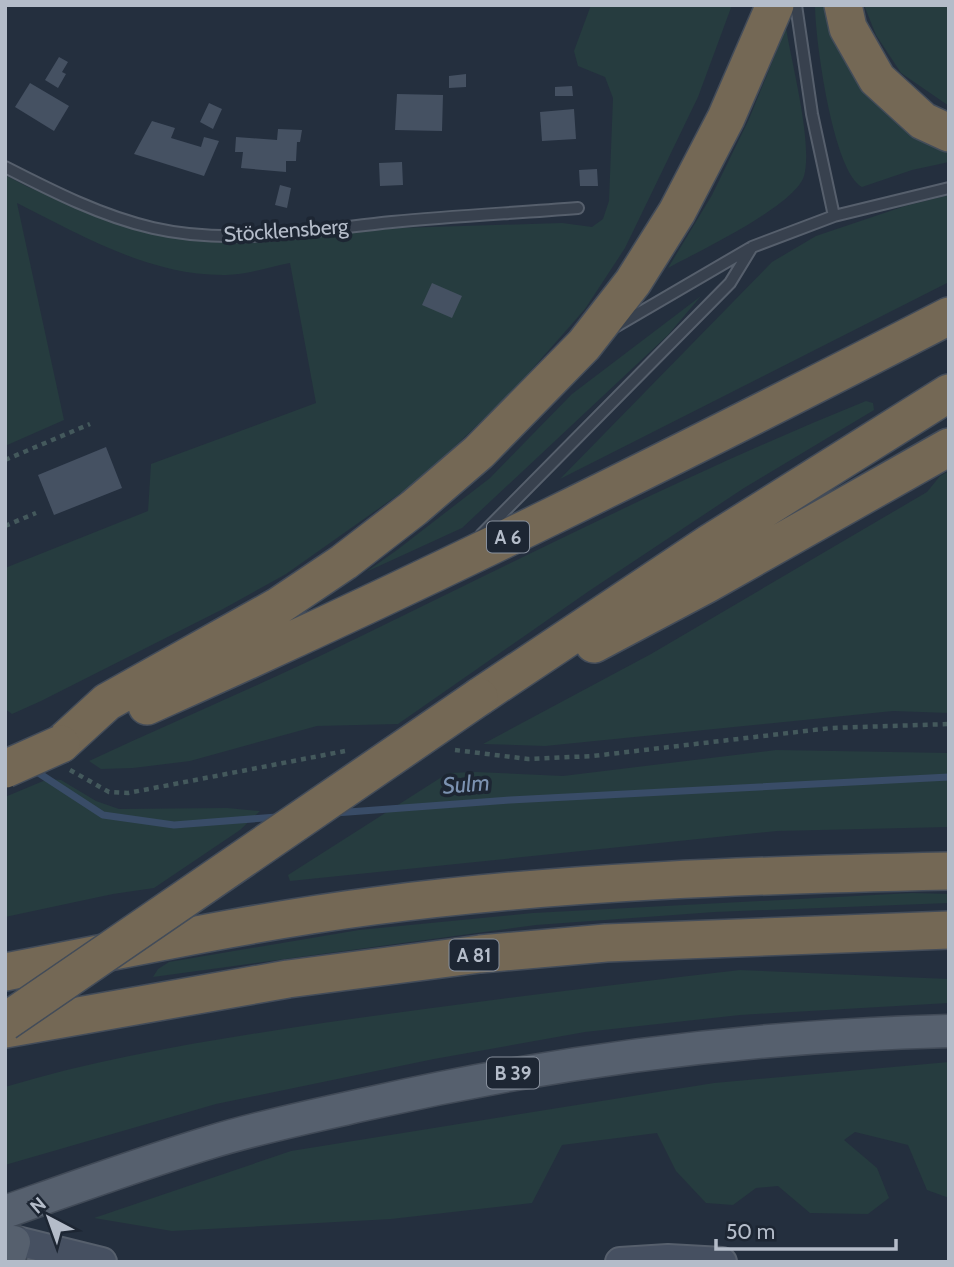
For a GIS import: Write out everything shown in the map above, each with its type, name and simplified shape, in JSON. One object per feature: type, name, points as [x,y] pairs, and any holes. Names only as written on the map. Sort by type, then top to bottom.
[{"type":"highway","points":[[64,757],[107,702],[277,607],[414,508],[479,452],[584,345],[633,282],[677,212],[726,118],[775,5]]},
{"type":"highway","points":[[843,5],[848,28],[877,79],[923,121],[949,133]]},
{"type":"highway","name":"A 6","points":[[5,769],[64,757],[305,635],[728,430],[949,316]]},
{"type":"highway","points":[[559,652],[710,543],[949,393]]},
{"type":"highway","points":[[5,1022],[479,698],[559,652],[707,584],[949,447]]},
{"type":"highway","points":[[5,972],[275,921],[375,906],[595,885],[811,874],[949,871]]},
{"type":"highway","name":"A 81","points":[[5,1029],[288,979],[480,954],[606,943],[949,930]]},
{"type":"main road","name":"B 39","points":[[8,1238],[89,1182],[212,1142],[452,1084],[573,1063],[731,1045],[879,1033],[949,1031]]},
{"type":"street","points":[[8,1238],[102,1262]]},
{"type":"street","points":[[620,1262],[668,1259],[722,1262]]},
{"type":"lane","points":[[796,5],[812,114],[834,216]]},
{"type":"lane","name":"Stöcklensberg","points":[[5,167],[68,198],[116,217],[154,228],[198,235],[297,232],[578,208]]},
{"type":"lane","points":[[584,345],[752,247],[834,216],[949,188]]},
{"type":"lane","points":[[453,564],[730,283],[752,247]]},
{"type":"path","points":[[5,460],[90,424]]},
{"type":"path","points":[[5,526],[36,513]]},
{"type":"path","points":[[441,749],[528,759],[580,757],[831,728],[949,723]]},
{"type":"path","points":[[64,757],[109,792],[128,793],[352,750]]},
{"type":"green space","points":[[591,5],[732,5],[698,97],[625,248],[585,309],[513,391],[422,478],[286,574],[41,701],[12,714],[5,709],[5,568],[148,511],[151,464],[316,403],[290,263],[234,275],[198,274],[171,269],[92,241],[17,203],[64,420],[5,446],[5,175],[28,187],[137,229],[221,243],[399,228],[562,223],[592,227],[603,219],[609,201],[613,98],[605,77],[578,66],[574,51]]},
{"type":"green space","points":[[815,5],[828,5],[893,117],[925,142],[949,153],[949,162],[912,170],[862,187],[852,176],[834,132],[822,74]]},
{"type":"green space","points":[[864,5],[949,5],[949,106],[901,73],[876,35]]},
{"type":"green space","points":[[786,28],[804,125],[804,176],[797,188],[765,214],[668,268],[712,195],[749,119]]},
{"type":"green space","points":[[949,195],[949,282],[560,479],[772,262],[816,236],[905,206]]},
{"type":"green space","points":[[701,296],[668,335],[462,528],[366,572],[490,478],[572,394]]},
{"type":"green space","points":[[866,401],[873,403],[874,410],[744,488],[589,591],[398,724],[317,726],[190,761],[133,768],[101,769],[89,761],[320,656],[728,460]]},
{"type":"green space","points":[[949,471],[949,713],[893,711],[545,746],[483,744],[651,654],[927,492],[940,476]]},
{"type":"green space","points":[[776,750],[949,753],[949,827],[777,831],[290,881],[288,875],[448,773],[563,776]]},
{"type":"green space","points":[[48,779],[61,780],[96,801],[119,809],[227,808],[260,811],[240,830],[154,888],[5,917],[5,797]]},
{"type":"green space","points":[[912,893],[949,894],[949,903],[715,912],[536,925],[153,977],[158,969],[169,962],[359,930],[533,913]]},
{"type":"green space","points":[[740,970],[949,979],[949,1003],[740,1015],[585,1032],[434,1059],[216,1104],[5,1165],[5,1087],[44,1076],[163,1049],[243,1035],[531,995]]},
{"type":"green space","points":[[949,1062],[949,1198],[927,1190],[908,1145],[855,1132],[844,1140],[877,1168],[889,1198],[868,1214],[810,1213],[778,1186],[756,1188],[733,1205],[706,1203],[676,1171],[657,1133],[562,1145],[532,1203],[391,1219],[172,1231],[94,1218],[291,1151],[714,1083]]},
{"type":"building","points":[[59,57],[68,62],[62,72],[66,74],[58,88],[45,80]]},
{"type":"building","points":[[466,74],[466,87],[449,88],[449,76]]},
{"type":"building","points":[[30,83],[69,106],[54,131],[15,107]]},
{"type":"building","points":[[572,86],[573,96],[555,96],[555,87]]},
{"type":"building","points":[[397,94],[443,95],[442,131],[395,130]]},
{"type":"building","points":[[209,103],[222,109],[213,129],[200,122]]},
{"type":"building","points":[[574,109],[576,139],[542,141],[540,112]]},
{"type":"building","points":[[152,121],[175,128],[171,138],[201,147],[204,137],[219,141],[204,176],[134,154]]},
{"type":"building","points":[[278,129],[302,130],[300,142],[297,142],[296,161],[286,161],[286,172],[241,168],[243,152],[235,152],[236,137],[277,140]]},
{"type":"building","points":[[402,162],[403,185],[380,186],[379,163]]},
{"type":"building","points":[[597,169],[598,186],[580,186],[579,170]]},
{"type":"building","points":[[280,185],[291,188],[287,208],[275,205]]},
{"type":"building","points":[[432,283],[462,296],[452,318],[422,305]]},
{"type":"building","points":[[106,447],[122,488],[54,515],[38,475]]},
{"type":"waterway","name":"Sulm","points":[[34,770],[103,815],[174,825],[277,817]]},
{"type":"waterway","name":"Sulm","points":[[335,813],[510,800],[949,777]]}]
